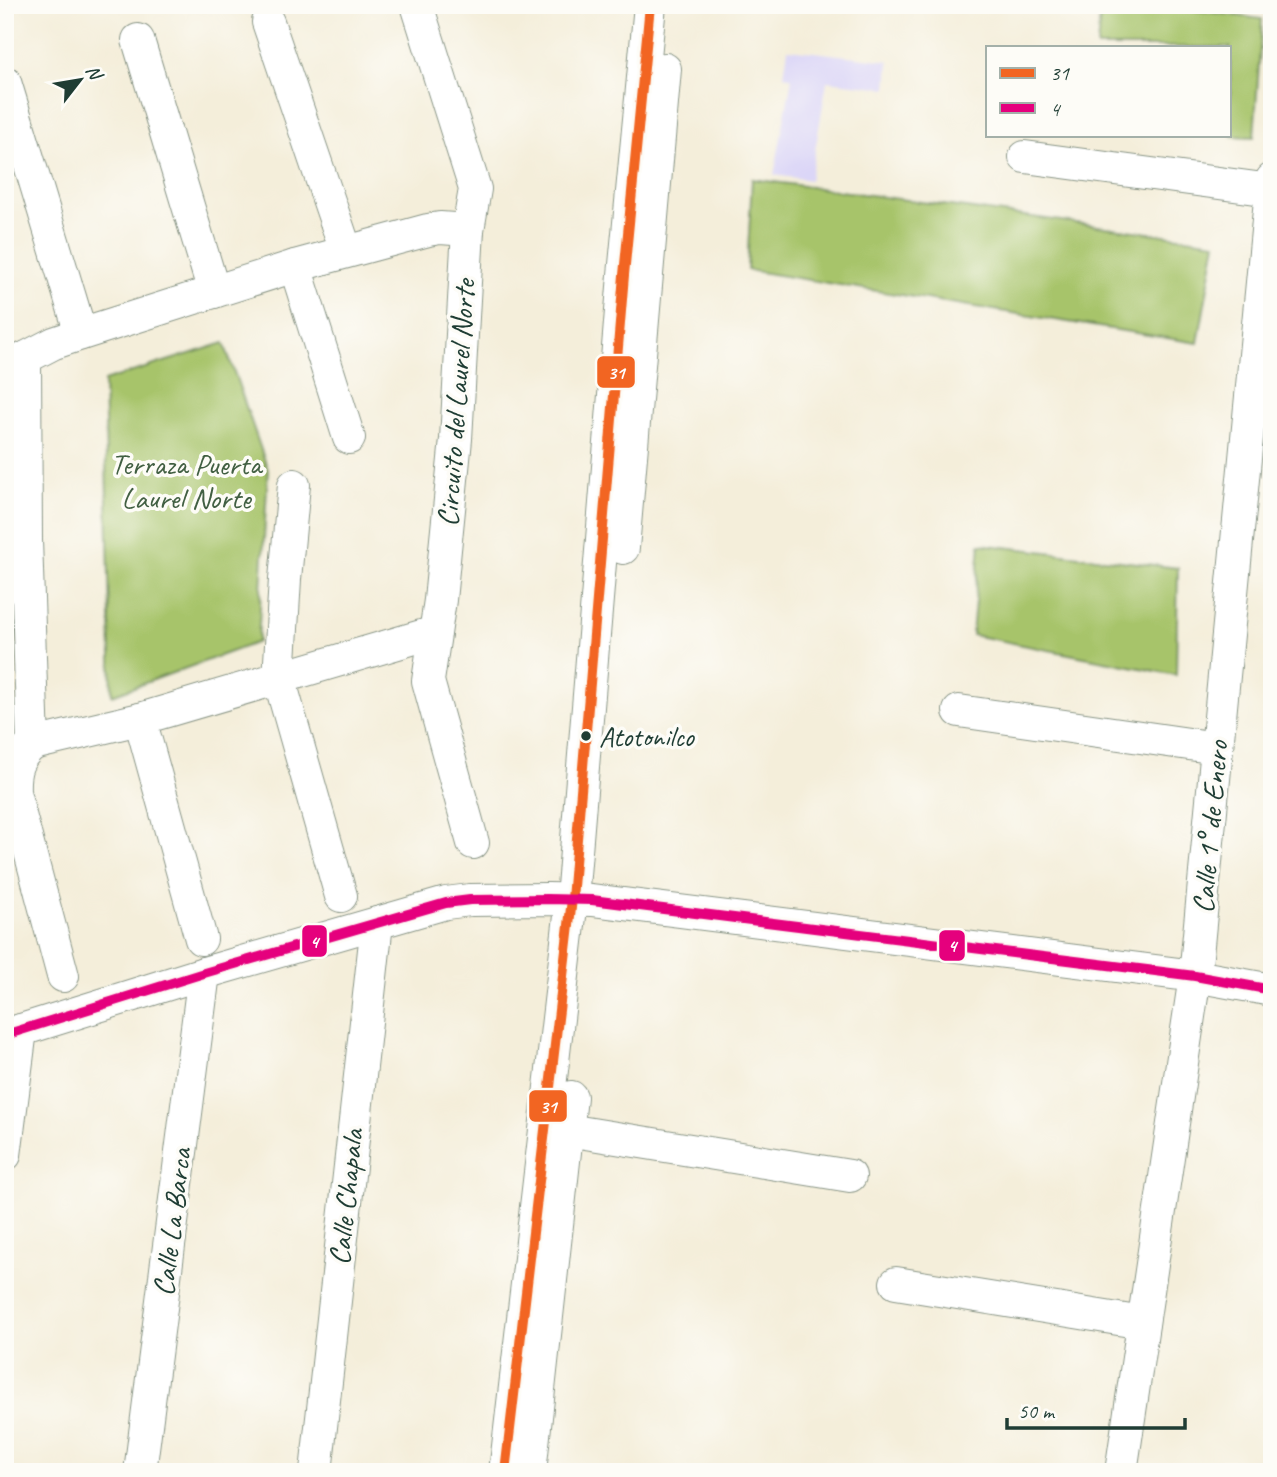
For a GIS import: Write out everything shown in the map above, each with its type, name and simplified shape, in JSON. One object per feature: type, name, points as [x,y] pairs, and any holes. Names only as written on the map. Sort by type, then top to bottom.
[{"type":"street","name":"Circuito del Laurel Norte","points":[[417,5],[475,189],[468,230],[456,439],[440,600],[428,681],[473,844]]},
{"type":"street","points":[[530,1472],[567,1130],[622,289],[649,5]]},
{"type":"street","points":[[505,1472],[582,900],[671,5]]},
{"type":"street","points":[[268,22],[346,251]]},
{"type":"street","points":[[138,40],[214,292]]},
{"type":"street","points":[[5,82],[81,334]]},
{"type":"street","points":[[1025,157],[1271,184]]},
{"type":"street","name":"Calle 1° de Enero","points":[[1121,1472],[1195,976],[1271,184]]},
{"type":"street","points":[[33,744],[16,572],[15,354],[346,251],[428,230],[468,230]]},
{"type":"street","points":[[295,266],[349,438]]},
{"type":"street","points":[[294,485],[279,678],[341,896]]},
{"type":"street","points":[[63,976],[14,792],[13,775],[22,754],[33,744],[140,719],[435,632]]},
{"type":"street","points":[[959,711],[1217,748]]},
{"type":"street","points":[[140,719],[201,939]]},
{"type":"street","points":[[5,1155],[13,1032],[446,903],[470,900],[582,900],[1195,976],[1272,990]]},
{"type":"street","name":"Calle Chapala","points":[[316,1472],[377,923]]},
{"type":"street","name":"Calle La Barca","points":[[140,1472],[204,973]]},
{"type":"street","points":[[567,1130],[850,1176]]},
{"type":"street","points":[[896,1283],[1143,1323]]},
{"type":"shaded area","points":[[788,49],[889,61],[887,88],[827,81],[810,180],[774,175],[792,78],[784,75]]},
{"type":"green space","points":[[1101,5],[1156,5],[1262,19],[1254,137],[1232,136],[1232,46],[1097,46]]},
{"type":"green space","points":[[752,179],[1216,242],[1198,343],[747,270]]},
{"type":"green space","name":"Terraza Puerta Laurel Norte","points":[[224,343],[268,470],[258,642],[112,695],[104,381]]},
{"type":"green space","points":[[980,544],[1178,568],[1176,675],[972,635]]},
{"type":"transit line","name":"31","points":[[505,1472],[572,899],[624,275],[650,5]]},
{"type":"transit line","name":"4","points":[[5,1035],[204,973],[446,903],[470,900],[592,900],[1195,976],[1272,990]]},
{"type":"place","name":"Atotonilco","points":[[586,736]]}]
